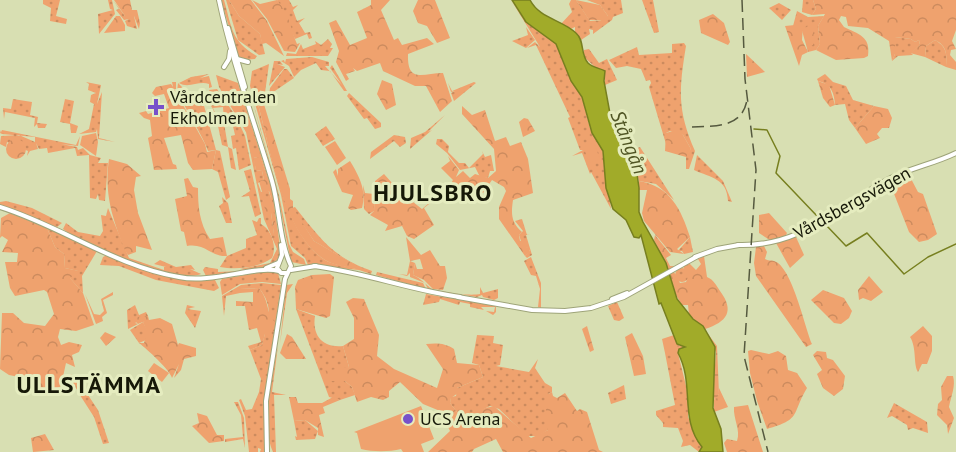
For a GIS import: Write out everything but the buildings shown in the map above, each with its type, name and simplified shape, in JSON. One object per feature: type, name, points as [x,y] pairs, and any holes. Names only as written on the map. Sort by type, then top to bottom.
[{"type":"main road","points":[[219,0],[237,72],[257,131]]},
{"type":"main road","points":[[219,0],[275,192],[289,262],[266,410],[269,452]]},
{"type":"main road","points":[[230,47],[230,59],[226,68],[237,72]]},
{"type":"main road","points":[[237,58],[248,62]]},
{"type":"main road","name":"Vårdsbergsvägen","points":[[164,274],[204,279],[267,270],[289,271],[314,266],[458,297],[541,310],[585,309],[642,286],[718,248],[780,240],[811,229],[889,179],[956,153]]},
{"type":"main road","points":[[0,208],[26,216],[100,250],[164,274],[218,276],[267,268],[278,262],[289,262],[300,267]]},
{"type":"main road","points":[[280,224],[282,254],[278,262],[280,319]]},
{"type":"green space","points":[[43,0],[60,0],[56,16],[67,19],[66,24],[50,21],[51,8],[43,4]]},
{"type":"green space","points":[[108,0],[112,0],[115,14],[99,34],[98,14],[113,10],[110,9]]},
{"type":"green space","points":[[113,0],[125,16],[134,16],[137,29],[127,26],[125,21],[129,19],[124,20],[116,10],[119,9]]},
{"type":"green space","points":[[114,0],[130,0],[132,10],[137,10],[139,29],[134,16],[125,16]]},
{"type":"green space","points":[[221,0],[224,0],[237,39],[257,56],[255,59],[242,60],[238,57]]},
{"type":"green space","points":[[226,0],[229,0],[239,16],[260,34],[265,54],[259,55],[238,40]]},
{"type":"green space","points":[[229,0],[251,0],[267,21],[284,56],[266,43],[262,44],[260,34],[239,16]]},
{"type":"green space","points":[[252,0],[260,4],[277,0],[282,6],[297,44],[300,43],[295,52],[284,51],[267,19]]},
{"type":"green space","points":[[277,0],[289,0],[293,7],[298,5],[293,10],[297,21],[305,18],[299,23],[305,33],[310,32],[312,38],[309,39],[307,34],[295,39]]},
{"type":"green space","points":[[371,0],[390,0],[381,10],[394,40],[398,38],[402,45],[427,38],[434,44],[408,54],[408,63],[410,70],[418,75],[443,73],[452,101],[440,112],[426,86],[415,86],[383,71],[380,63],[357,71],[353,68],[355,71],[346,74],[349,79],[346,81],[336,62],[339,51],[329,23],[336,20],[350,45],[367,38],[357,12],[371,5]]},
{"type":"green space","points":[[418,0],[435,0],[450,38],[437,43],[427,26],[418,23],[413,11]]},
{"type":"green space","points":[[511,0],[526,22],[556,44],[571,81],[582,97],[590,128],[603,151],[611,209],[591,172],[590,174],[582,153],[572,156],[583,150],[580,150],[568,118],[570,117],[536,45],[527,48],[535,42],[540,47]]},
{"type":"green space","points":[[571,0],[576,0],[590,21],[600,21],[608,16],[600,5],[587,0],[621,0],[623,13],[613,17],[593,34],[593,30],[589,29],[590,34],[581,40],[575,32],[575,27],[571,29],[560,25],[572,12],[569,4]]},
{"type":"green space","points":[[576,0],[600,5],[608,16],[607,21],[589,20]]},
{"type":"green space","points":[[642,0],[653,0],[659,32],[654,33]]},
{"type":"green space","points":[[803,0],[813,0],[816,9],[812,15],[802,12]]},
{"type":"green space","points":[[813,0],[956,0],[956,30],[952,41],[956,49],[951,50],[950,55],[956,62],[956,70],[946,67],[945,51],[942,45],[935,40],[926,46],[925,57],[910,53],[920,45],[919,40],[915,42],[911,39],[895,37],[895,54],[892,61],[889,41],[868,28],[848,26],[846,17],[841,16],[839,20],[844,27],[859,34],[865,40],[868,56],[836,60],[816,50],[820,44],[818,26],[825,14],[812,15],[816,9]]},
{"type":"green space","points":[[779,3],[791,10],[782,20],[769,8]]},
{"type":"green space","points":[[797,11],[808,17],[824,16],[818,26],[820,44],[816,50],[808,52],[801,27],[793,26]]},
{"type":"green space","points":[[713,14],[724,23],[730,42],[728,45],[701,33],[699,20]]},
{"type":"green space","points":[[116,16],[120,16],[125,25],[125,31],[104,33]]},
{"type":"green space","points":[[814,22],[813,45],[810,46],[805,39],[805,28]]},
{"type":"green space","points":[[785,26],[803,26],[802,40],[808,52],[802,55],[799,66]]},
{"type":"green space","points":[[526,27],[535,40],[526,48],[512,41],[528,35]]},
{"type":"green space","points":[[895,37],[911,39],[915,42],[919,40],[920,45],[911,53],[913,55],[898,56],[892,61],[895,54]]},
{"type":"green space","points":[[328,39],[332,44],[330,48],[333,48],[328,56],[286,56],[287,53],[296,54],[301,44],[303,49],[316,44],[315,41],[321,45]]},
{"type":"green space","points":[[935,40],[942,45],[945,51],[946,67],[925,57],[926,46]]},
{"type":"green space","points":[[684,43],[686,46],[681,87],[682,111],[695,151],[689,169],[686,169],[686,155],[691,149],[683,135],[670,131],[666,133],[666,144],[649,87],[650,80],[646,81],[641,69],[627,66],[616,68],[609,60],[637,47],[639,55],[672,53],[672,44]]},
{"type":"green space","points":[[589,49],[599,63],[607,59],[617,80],[605,85],[605,76],[584,57],[584,50]]},
{"type":"green space","points":[[746,54],[765,72],[747,77]]},
{"type":"green space","points":[[312,57],[329,62],[329,66],[325,66],[329,71],[321,70],[316,63],[301,70],[294,77],[289,66],[281,61],[284,60],[285,63],[286,59]]},
{"type":"green space","points":[[274,61],[280,61],[283,65],[277,64],[285,67],[269,86]]},
{"type":"green space","points":[[269,64],[264,100],[261,90],[256,97],[272,161],[288,209],[298,230],[325,260],[356,269],[353,264],[314,241],[292,208],[295,207],[337,253],[358,266],[372,271],[371,274],[359,270],[308,265],[305,258],[291,246],[281,195],[250,86],[252,71]]},
{"type":"green space","points":[[332,65],[347,91],[344,91],[332,74],[342,85],[330,68]]},
{"type":"green space","points":[[284,69],[287,69],[294,78],[269,95],[270,88]]},
{"type":"green space","points":[[209,74],[200,78],[209,76],[212,87],[209,88],[209,84],[205,83],[183,85],[179,83],[191,77]]},
{"type":"green space","points":[[825,74],[833,82],[846,86],[853,100],[874,106],[855,128],[849,120],[845,104],[835,105],[831,89],[818,81],[817,79]]},
{"type":"green space","points":[[216,75],[238,83],[272,189],[281,254],[274,262],[258,269],[240,269],[270,263],[277,249],[264,219],[246,132],[219,87]],"holes":[[[254,157],[261,159],[271,196],[274,234],[271,213],[263,200],[268,201],[271,198],[268,189],[261,192],[258,183],[264,180],[262,171],[256,170]]]},
{"type":"green space","points":[[382,80],[392,84],[396,105],[386,110],[377,94]]},
{"type":"green space","points":[[818,81],[829,85],[835,105],[830,107],[823,98]]},
{"type":"green space","points":[[86,82],[101,85],[97,104],[102,92],[99,138],[115,142],[98,139],[97,129],[96,132],[79,134],[89,129],[94,104],[90,102],[91,95],[96,93],[88,90],[89,84]]},
{"type":"green space","points":[[172,82],[176,82],[176,89],[174,89],[205,144],[207,152],[216,150],[212,169],[193,170],[188,163],[181,135],[164,138],[177,169],[154,170],[148,138],[152,136],[150,120],[139,113],[146,111],[148,114],[169,108],[164,94],[155,96],[152,93],[156,87],[171,84],[173,87]]},
{"type":"green space","points":[[178,83],[183,88],[185,100],[211,95],[209,90],[217,89],[235,115],[233,119],[224,121],[223,107],[213,108],[218,120],[215,122],[213,109],[207,100],[203,102],[216,150],[208,151],[177,92]]},
{"type":"green space","points":[[448,83],[452,91],[476,83],[454,101],[451,93],[455,91],[451,92]]},
{"type":"green space","points":[[249,88],[279,195],[289,244],[293,252],[304,259],[306,265],[291,262],[277,191]]},
{"type":"green space","points":[[259,88],[290,189],[293,208],[314,241],[357,266],[356,269],[325,260],[310,247],[298,229],[279,186],[272,162],[256,97]]},
{"type":"green space","points":[[349,93],[381,123],[381,127],[375,129],[367,118],[364,119],[347,96]]},
{"type":"green space","points":[[13,99],[32,102],[30,115],[38,117],[37,123],[47,124],[45,128],[38,128],[37,124],[34,127],[35,118],[5,112],[4,119],[3,108],[11,109]]},
{"type":"green space","points":[[65,99],[74,101],[70,123],[78,126],[76,133],[71,133],[70,124],[60,122]]},
{"type":"green space","points":[[231,99],[235,99],[248,116],[252,134],[246,132]]},
{"type":"green space","points":[[462,106],[472,115],[485,110],[495,141],[506,137],[510,146],[521,142],[528,159],[533,193],[513,200],[512,214],[516,225],[522,232],[519,235],[520,241],[523,240],[523,246],[529,248],[530,252],[525,256],[499,219],[499,207],[506,191],[504,187],[492,180],[483,193],[461,198],[457,192],[447,196],[445,193],[453,180],[441,168],[450,161],[448,156],[459,170],[456,177],[463,171],[470,178],[475,174],[488,178],[496,171],[494,149],[462,114]]},
{"type":"green space","points":[[874,106],[888,109],[892,118],[889,128],[882,128],[877,134],[880,138],[866,144],[855,128]]},
{"type":"green space","points":[[445,115],[410,149],[411,138],[425,132]]},
{"type":"green space","points":[[524,118],[528,119],[535,131],[523,137],[519,122]]},
{"type":"green space","points":[[237,119],[245,136],[251,165],[239,170],[236,148],[233,149],[231,136],[235,135],[232,122],[236,123]]},
{"type":"green space","points":[[224,123],[228,147],[222,145],[218,126]]},
{"type":"green space","points":[[326,126],[335,139],[323,146],[315,134]]},
{"type":"green space","points":[[1,130],[1,132],[2,130],[76,145],[80,136],[78,146],[61,144],[77,147],[78,150],[83,148],[90,155],[101,158],[98,163],[108,163],[105,201],[99,200],[98,194],[96,199],[90,198],[89,155],[77,156],[75,148],[48,153],[47,148],[39,149],[36,143],[38,149],[30,151],[27,156],[28,151],[7,142],[6,147],[0,144],[1,136],[15,135],[2,134],[0,133]],"holes":[[[21,136],[35,137],[35,142]]]},
{"type":"green space","points":[[676,130],[683,135],[691,149],[686,157],[665,151],[666,133]]},
{"type":"green space","points":[[96,133],[98,142],[96,156],[80,145],[82,136]]},
{"type":"green space","points":[[394,135],[405,137],[406,143],[400,147],[394,141],[370,159],[371,152]]},
{"type":"green space","points":[[16,139],[23,142],[26,149],[23,156],[16,159],[9,156],[6,149],[9,142]]},
{"type":"green space","points":[[437,139],[442,139],[449,146],[448,152],[459,163],[465,163],[469,168],[483,154],[482,151],[485,157],[491,155],[494,171],[490,171],[488,178],[480,177],[475,167],[460,170],[447,153],[436,144]]},
{"type":"green space","points":[[335,141],[346,158],[337,165],[325,147]]},
{"type":"green space","points":[[594,143],[600,159],[590,163],[583,147]]},
{"type":"green space","points":[[228,147],[232,149],[236,170],[231,168]]},
{"type":"green space","points":[[640,147],[674,200],[656,184],[639,181],[631,151]]},
{"type":"green space","points":[[216,150],[220,151],[230,197],[226,200],[218,172],[212,169]]},
{"type":"green space","points":[[697,155],[723,181],[732,202],[728,201],[727,193],[721,183],[694,170]]},
{"type":"green space","points":[[253,157],[261,158],[270,186],[277,235],[274,235],[271,213],[266,214],[263,200],[271,198],[269,191],[262,192],[259,181],[264,180],[262,171],[256,170]]},
{"type":"green space","points":[[109,159],[127,164],[141,176],[136,177],[134,190],[138,213],[152,250],[136,246],[136,252],[128,255],[125,250],[116,227],[108,194]]},
{"type":"green space","points":[[350,161],[359,178],[364,195],[362,208],[351,210],[348,208],[353,195],[342,192],[333,172],[336,169],[338,176],[338,169]]},
{"type":"green space","points":[[251,169],[261,214],[255,217],[249,196],[241,197],[250,191],[244,171]]},
{"type":"green space","points":[[908,173],[918,192],[923,194],[937,234],[928,240],[919,242],[909,232],[889,181]]},
{"type":"green space","points":[[384,174],[393,184],[390,190],[398,200],[402,196],[405,199],[410,195],[413,202],[422,209],[443,193],[424,208],[434,225],[414,239],[407,236],[402,226],[385,231],[388,225],[370,215],[374,211],[375,181]]},
{"type":"green space","points":[[188,178],[193,187],[198,188],[200,214],[206,233],[210,239],[223,237],[227,256],[221,256],[199,246],[187,246],[184,232],[181,231],[175,199],[187,196],[184,179]]},
{"type":"green space","points":[[639,181],[659,188],[673,200],[678,208],[690,237],[677,249],[684,254],[670,252],[644,221],[642,213],[647,190],[639,190]]},
{"type":"green space","points":[[363,185],[365,193],[374,194],[374,211],[369,214],[364,209]]},
{"type":"green space","points":[[222,197],[228,203],[232,223],[226,223],[219,206],[223,203]]},
{"type":"green space","points":[[6,201],[32,208],[62,223],[57,227],[0,206],[0,202]]},
{"type":"green space","points":[[108,208],[129,258],[164,270],[166,267],[154,264],[160,260],[176,267],[191,265],[195,270],[190,269],[201,274],[189,276],[172,273],[130,261],[89,244],[63,229],[66,223],[78,232],[100,236],[103,231],[101,215],[106,216]]},
{"type":"green space","points":[[10,213],[47,228],[55,247],[64,254],[65,268],[79,271],[70,278],[83,293],[94,325],[76,331],[60,329],[58,337],[61,345],[69,342],[82,345],[79,352],[72,355],[75,367],[66,363],[61,386],[46,396],[29,379],[9,375],[0,369],[2,313],[13,313],[24,323],[45,326],[54,314],[47,292],[44,290],[15,296],[10,288],[5,262],[17,262],[18,253],[2,252],[8,240],[2,236],[0,238],[1,218]]},
{"type":"green space","points":[[769,213],[787,233],[785,237],[771,241],[759,233],[759,215]]},
{"type":"green space","points":[[259,218],[272,239],[274,249],[272,258],[261,264],[247,267],[220,267],[227,256],[246,248],[246,239],[257,235],[252,220],[257,222]]},
{"type":"green space","points":[[522,219],[532,255],[527,258],[525,256],[530,251],[523,247],[519,235],[523,231],[515,221]]},
{"type":"green space","points":[[47,228],[97,251],[82,276],[83,293],[69,277],[78,271],[65,268],[64,254],[55,247]]},
{"type":"green space","points":[[655,235],[671,255],[666,258],[670,266],[675,266],[668,270],[654,240]]},
{"type":"green space","points":[[406,237],[421,255],[430,250],[440,266],[445,266],[447,278],[443,290],[433,289],[424,280],[413,275],[415,263],[417,269],[423,269],[420,259],[410,261]]},
{"type":"green space","points":[[690,237],[693,252],[684,254],[678,251]]},
{"type":"green space","points":[[796,237],[804,255],[790,268],[776,243]]},
{"type":"green space","points":[[764,246],[767,252],[765,259],[781,265],[792,285],[812,344],[806,347],[756,276],[754,263],[756,247]]},
{"type":"green space","points":[[107,255],[166,276],[215,280],[219,288],[214,291],[156,280],[119,266],[100,265],[103,257]]},
{"type":"green space","points":[[704,256],[707,277],[715,283],[725,298],[728,310],[719,323],[705,329],[689,315],[688,305],[682,305],[673,290],[670,274],[674,272],[680,283],[686,282],[688,277],[683,266],[689,263],[696,270],[701,264],[698,259]]},
{"type":"green space","points":[[531,257],[541,283],[541,308],[538,307],[540,289],[536,276],[531,275],[524,261]]},
{"type":"green space","points":[[410,261],[415,263],[413,275],[425,283],[410,277],[410,273],[407,276],[399,274],[407,275]]},
{"type":"green space","points":[[205,267],[218,269],[218,272],[242,271],[206,276],[203,270]]},
{"type":"green space","points":[[682,268],[687,270],[689,275],[687,280],[682,282],[677,280],[675,275],[677,270]]},
{"type":"green space","points":[[268,271],[278,273],[281,284],[262,282],[240,284],[222,295],[220,282],[222,279]]},
{"type":"green space","points":[[377,272],[423,283],[426,289],[376,275]]},
{"type":"green space","points":[[330,274],[334,277],[330,316],[326,318],[296,309],[295,287],[298,280],[312,275]]},
{"type":"green space","points":[[869,276],[883,292],[871,301],[863,298],[859,300],[858,290]]},
{"type":"green space","points":[[262,283],[281,285],[267,385],[266,452],[260,452],[261,449],[258,448],[258,452],[249,452],[245,416],[239,400],[241,399],[246,410],[252,409],[259,392],[261,379],[250,350],[262,345],[269,309],[259,288],[240,289],[240,293],[226,296],[224,316],[222,296],[241,285]]},
{"type":"green space","points":[[293,284],[287,293],[280,344],[286,285]]},
{"type":"green space","points":[[480,287],[483,293],[498,289],[498,298],[494,300],[482,295],[477,297],[459,294],[480,294]]},
{"type":"green space","points":[[259,288],[274,321],[274,331],[265,334],[262,345],[250,350],[248,346],[261,342],[257,328],[249,330],[245,306],[236,306],[236,301],[253,302],[253,292],[240,293],[240,289]]},
{"type":"green space","points":[[823,290],[844,298],[852,311],[849,318],[841,324],[834,323],[811,300]]},
{"type":"green space","points":[[113,292],[113,295],[103,300],[107,313],[102,317],[103,321],[96,324],[85,294],[94,314],[100,315],[104,311],[101,299]]},
{"type":"green space","points":[[426,294],[495,306],[496,312],[493,315],[486,311],[494,312],[495,307],[481,307],[484,310],[470,307],[470,304],[460,302],[459,305],[440,299],[439,302],[423,305]]},
{"type":"green space","points":[[353,298],[364,299],[379,335],[377,356],[394,369],[437,388],[443,369],[426,344],[444,345],[454,349],[457,363],[479,365],[483,377],[457,388],[458,393],[451,398],[450,403],[460,416],[495,407],[531,438],[548,430],[545,418],[548,394],[552,392],[557,398],[565,393],[577,411],[580,409],[587,412],[599,450],[603,452],[503,452],[496,439],[472,452],[428,452],[450,431],[440,411],[423,404],[400,382],[389,391],[389,397],[383,400],[371,397],[357,402],[352,387],[345,381],[326,381],[324,371],[349,367],[343,346],[354,339],[354,318],[346,302]]},
{"type":"green space","points":[[617,302],[624,318],[619,321],[614,320],[608,306]]},
{"type":"green space","points":[[135,305],[139,315],[146,312],[148,316],[128,329],[127,310]]},
{"type":"green space","points":[[187,305],[195,307],[187,309],[201,311],[195,328],[185,313]]},
{"type":"green space","points":[[296,309],[315,316],[315,329],[320,339],[329,345],[343,346],[349,367],[327,381],[345,381],[352,387],[355,395],[340,400],[329,397]]},
{"type":"green space","points":[[148,316],[149,320],[160,318],[172,324],[178,345],[179,343],[196,348],[196,356],[184,359],[181,370],[174,378],[179,364],[172,378],[163,365],[139,343],[144,343],[147,332],[143,322],[145,321],[138,324],[134,320],[137,317]]},
{"type":"green space","points":[[143,322],[148,332],[146,340],[139,343],[130,330]]},
{"type":"green space","points":[[587,326],[594,350],[590,352],[582,329]]},
{"type":"green space","points":[[923,326],[932,336],[932,351],[927,364],[922,364],[918,372],[914,346],[910,337]]},
{"type":"green space","points":[[105,332],[116,337],[106,346],[100,338]]},
{"type":"green space","points":[[632,333],[643,356],[646,374],[634,376],[625,337]]},
{"type":"green space","points":[[287,334],[292,337],[306,359],[286,359],[280,353]]},
{"type":"green space","points":[[708,334],[717,346],[719,394],[715,401],[713,393],[716,352]]},
{"type":"green space","points":[[477,335],[494,336],[493,343],[503,345],[500,365],[496,366],[529,372],[538,359],[535,368],[545,383],[552,387],[552,392],[548,394],[548,430],[538,436],[527,436],[499,409],[490,406],[471,415],[460,416],[450,403],[451,397],[456,396],[457,388],[483,377],[479,365],[472,363]]},
{"type":"green space","points":[[674,335],[678,345],[685,347],[679,349],[678,353],[665,353],[662,339]]},
{"type":"green space","points":[[278,346],[272,392],[286,395],[274,395],[276,452],[273,452],[268,428],[268,414]]},
{"type":"green space","points":[[748,351],[769,354],[778,351],[786,356],[788,370],[797,373],[807,388],[791,419],[767,429],[750,373]]},
{"type":"green space","points":[[817,351],[826,352],[827,358],[833,360],[845,376],[843,389],[834,396],[823,388],[817,374],[822,370],[813,355]]},
{"type":"green space","points":[[665,353],[678,353],[688,394],[688,417],[702,447],[699,452],[690,445],[681,447],[683,441],[678,428],[663,427],[663,423],[656,415],[656,411],[675,405]]},
{"type":"green space","points":[[154,363],[169,373],[162,382],[148,371]]},
{"type":"green space","points":[[71,374],[83,387],[78,391],[71,382],[61,386]]},
{"type":"green space","points":[[947,376],[953,376],[954,384],[949,407],[954,418],[948,434],[947,425],[937,415],[938,404],[942,400],[941,387]]},
{"type":"green space","points":[[624,385],[626,399],[611,404],[608,393]]},
{"type":"green space","points":[[719,388],[728,407],[714,412],[714,400],[719,394]]},
{"type":"green space","points":[[84,389],[98,410],[109,443],[103,444],[94,417],[78,392]]},
{"type":"green space","points":[[289,397],[296,397],[298,403],[322,403],[333,397],[340,400],[323,407],[325,413],[319,415],[324,437],[318,435],[318,428],[305,420],[294,421]]},
{"type":"green space","points":[[234,402],[238,402],[244,418],[245,448],[243,439],[225,442],[225,439],[243,437],[241,415]]},
{"type":"green space","points":[[894,403],[927,422],[928,433],[913,428],[908,430],[907,425],[892,416],[887,418]]},
{"type":"green space","points":[[748,405],[763,452],[727,452],[724,443],[727,439],[737,441],[738,437],[734,407]]},
{"type":"green space","name":"UCS Arena","points":[[421,406],[434,439],[421,444],[424,452],[403,452],[401,449],[371,451],[361,449],[357,433],[354,432]]},
{"type":"green space","points":[[197,413],[207,416],[217,435],[224,435],[224,441],[209,443],[192,426],[199,423]]},
{"type":"green space","points":[[305,420],[318,431],[315,439],[296,440],[294,421]]},
{"type":"green space","points":[[45,434],[54,450],[33,452],[31,438]]},
{"type":"shaded area","points":[[512,0],[530,0],[539,11],[570,28],[579,36],[588,63],[605,71],[604,81],[611,119],[635,160],[639,188],[639,212],[666,263],[677,299],[693,319],[703,326],[715,347],[713,408],[721,429],[723,452],[699,452],[702,447],[691,425],[686,377],[678,353],[679,349],[685,347],[677,344],[661,303],[659,304],[641,235],[639,238],[634,237],[626,220],[613,209],[606,188],[603,151],[592,133],[582,97],[571,81],[556,44],[526,22]]},
{"type":"waterway","points":[[754,129],[767,130],[780,156],[776,173],[817,216]]},
{"type":"waterway","points":[[826,225],[846,246],[867,233],[904,274],[928,257],[956,244]]},
{"type":"railway","points":[[742,0],[745,79],[756,170],[744,356],[768,452]]},
{"type":"railway","points":[[692,127],[727,124],[734,121],[740,116],[747,100]]},
{"type":"place","name":"Vårdcentralen Ekholmen","points":[[156,107]]},
{"type":"place","name":"UCS Arena","points":[[408,419]]},
{"type":"district","name":"HJULSBRO","points":[[433,193]]},
{"type":"district","name":"ULLSTÄMMA","points":[[89,385]]},
{"type":"water label","name":"Stångån","points":[[629,142]]}]
